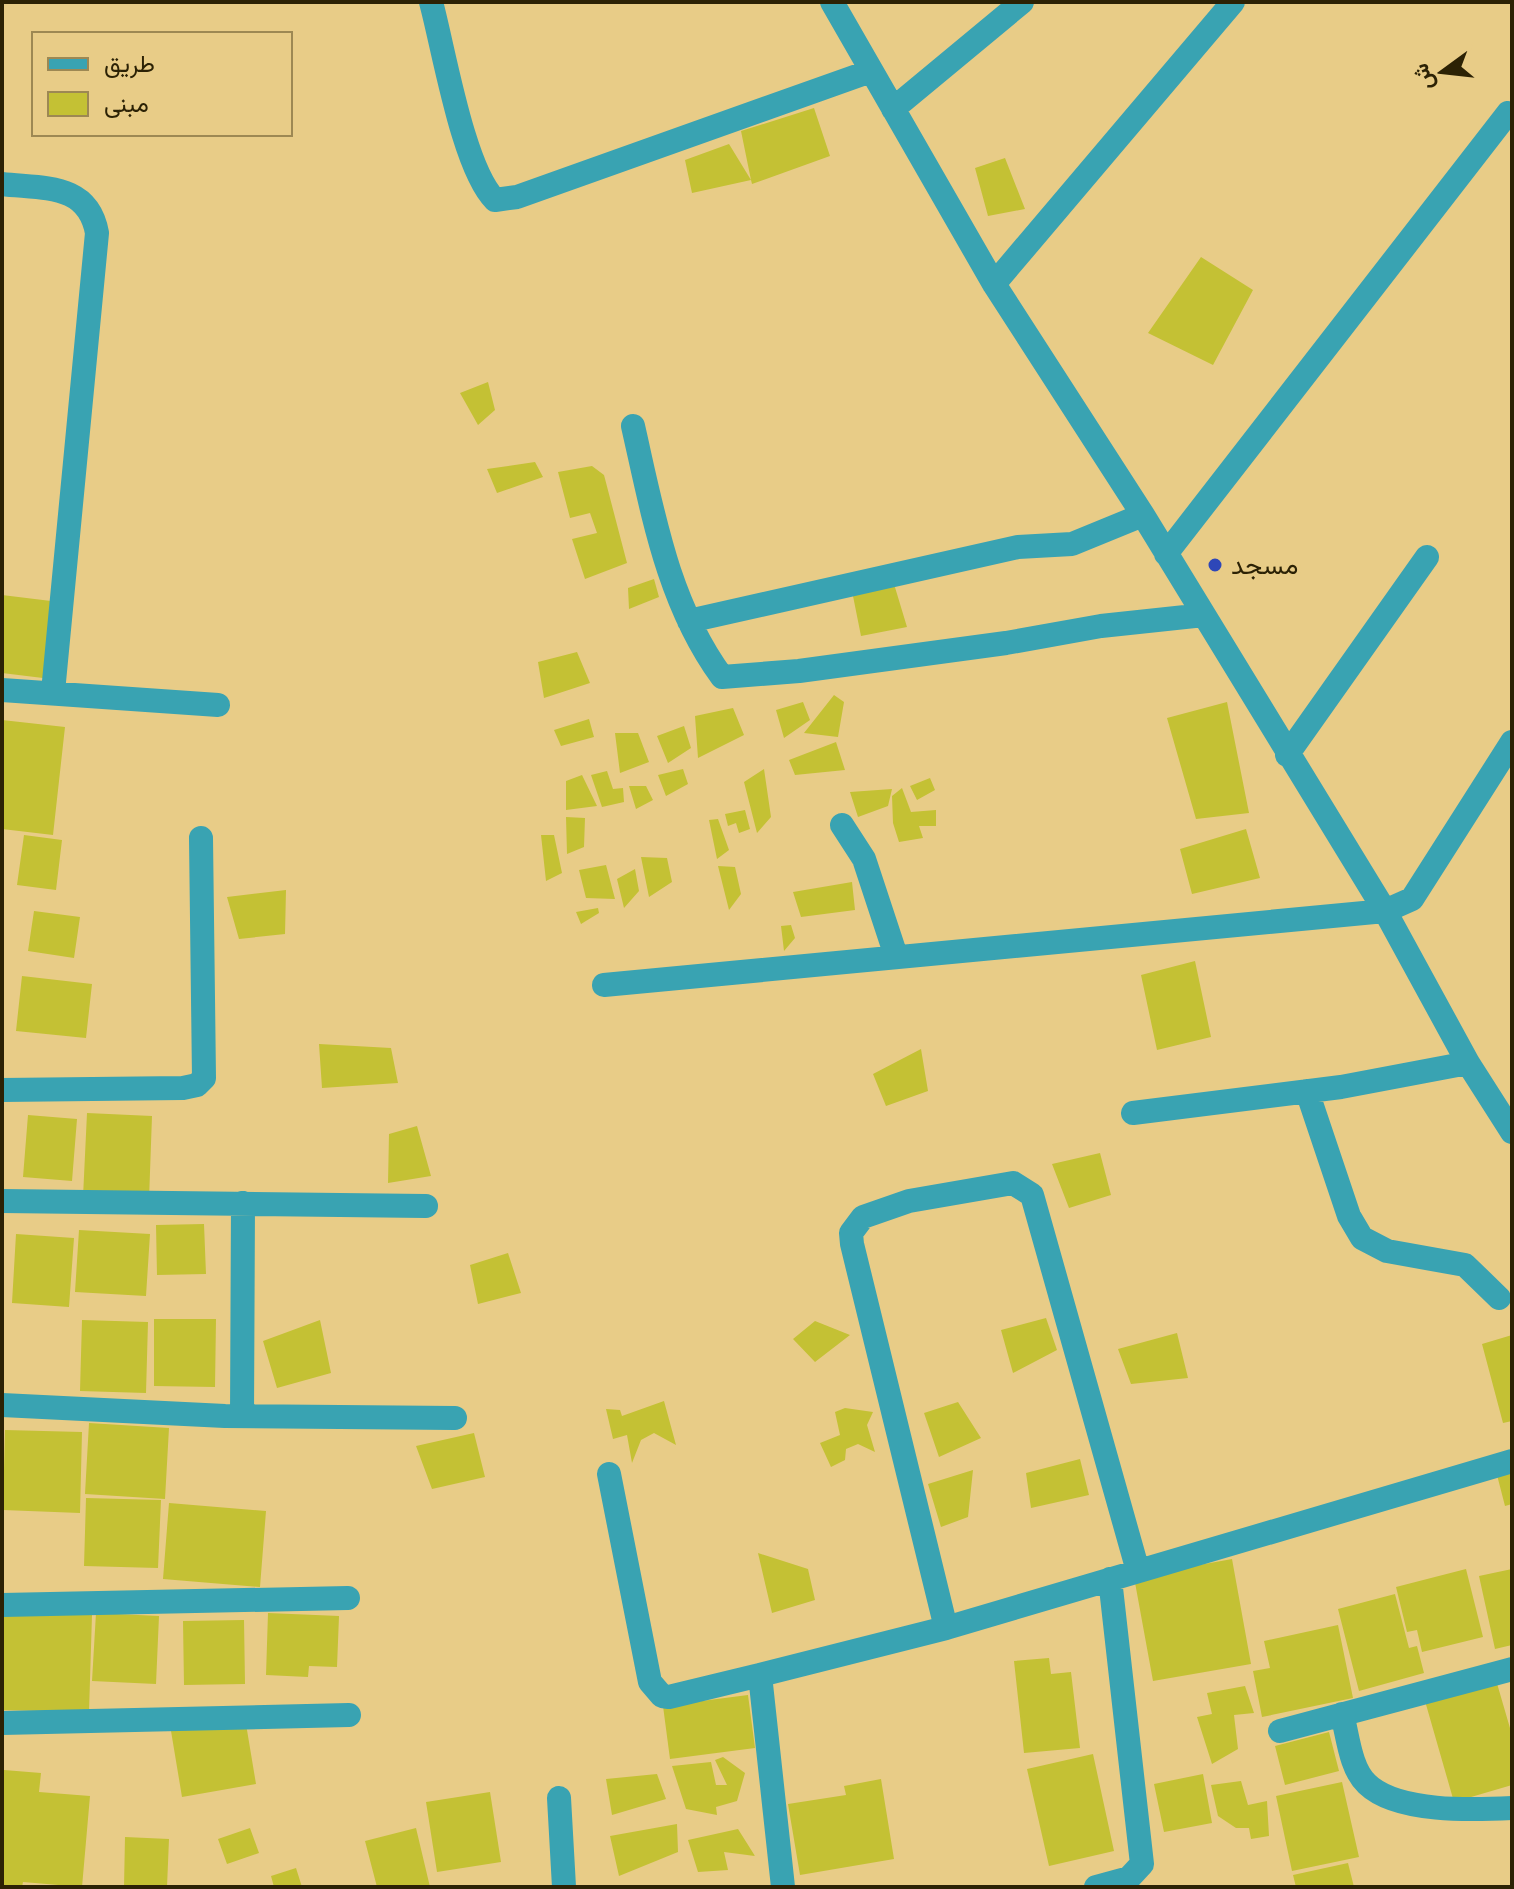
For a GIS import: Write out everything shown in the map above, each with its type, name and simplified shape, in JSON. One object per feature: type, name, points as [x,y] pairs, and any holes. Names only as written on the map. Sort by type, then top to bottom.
[{"type":"street","points":[[431,2],[473,161],[483,188],[495,200],[517,197],[871,71]]},
{"type":"street","points":[[832,2],[994,284],[1143,515],[1385,911],[1468,1063],[1508,1115]]},
{"type":"street","points":[[893,109],[1022,2]]},
{"type":"street","points":[[994,284],[1233,2]]},
{"type":"street","points":[[1166,554],[1508,113]]},
{"type":"street","points":[[2,184],[65,192],[85,201],[94,217],[97,233],[53,692]]},
{"type":"street","points":[[633,426],[671,583],[702,650],[722,677],[799,671],[1006,643],[1101,626],[1204,615]]},
{"type":"street","points":[[689,621],[1018,547],[1072,544],[1143,515]]},
{"type":"street","points":[[1287,755],[1427,557]]},
{"type":"street","points":[[2,690],[218,705]]},
{"type":"street","points":[[604,985],[1385,911],[1412,899],[1512,742]]},
{"type":"street","points":[[842,825],[864,859],[896,956]]},
{"type":"street","points":[[2,1090],[183,1088],[197,1085],[204,1078],[201,838]]},
{"type":"street","points":[[1133,1113],[1307,1091],[1468,1063]]},
{"type":"street","points":[[1307,1091],[1349,1216],[1362,1238],[1387,1251],[1465,1265],[1499,1298]]},
{"type":"street","points":[[946,1628],[851,1233],[863,1217],[909,1201],[1013,1183],[1032,1195],[1138,1571]]},
{"type":"street","points":[[2,1201],[426,1206]]},
{"type":"street","points":[[242,1416],[243,1203]]},
{"type":"street","points":[[2,1405],[242,1416],[455,1418]]},
{"type":"street","points":[[609,1474],[650,1682],[655,1691],[669,1697],[946,1628],[1512,1461]]},
{"type":"street","points":[[1096,1887],[1129,1878],[1142,1864],[1110,1579]]},
{"type":"street","points":[[2,1605],[348,1598]]},
{"type":"street","points":[[1280,1731],[1512,1669]]},
{"type":"street","points":[[760,1675],[783,1887]]},
{"type":"street","points":[[1342,1714],[1356,1767],[1366,1784],[1385,1796],[1471,1810],[1512,1808]]},
{"type":"street","points":[[2,1723],[349,1715]]},
{"type":"street","points":[[559,1798],[564,1887]]},
{"type":"building","points":[[814,108],[830,156],[752,184],[741,131]]},
{"type":"building","points":[[729,144],[751,180],[692,193],[685,160]]},
{"type":"building","points":[[1005,158],[1025,209],[988,216],[975,168]]},
{"type":"building","points":[[1201,257],[1253,290],[1213,365],[1148,333]]},
{"type":"building","points":[[488,382],[495,410],[478,425],[460,393]]},
{"type":"building","points":[[535,462],[543,477],[497,493],[487,469]]},
{"type":"building","points":[[592,466],[604,475],[627,563],[585,579],[572,539],[597,533],[590,513],[570,518],[558,472]]},
{"type":"building","points":[[654,579],[659,597],[629,609],[628,588]]},
{"type":"building","points":[[894,584],[907,627],[861,636],[853,596]]},
{"type":"building","points":[[2,595],[51,601],[43,678],[2,673]]},
{"type":"building","points":[[577,652],[590,683],[544,698],[538,662]]},
{"type":"building","points":[[834,695],[844,702],[838,737],[804,733]]},
{"type":"building","points":[[803,702],[810,720],[784,738],[776,710]]},
{"type":"building","points":[[1227,702],[1249,813],[1196,819],[1167,718]]},
{"type":"building","points":[[733,708],[744,735],[698,758],[695,716]]},
{"type":"building","points":[[589,719],[594,737],[561,746],[554,730]]},
{"type":"building","points":[[2,720],[65,727],[53,835],[2,829]]},
{"type":"building","points":[[684,726],[691,748],[668,763],[657,736]]},
{"type":"building","points":[[615,733],[638,733],[649,762],[620,773]]},
{"type":"building","points":[[836,742],[845,770],[795,775],[789,760]]},
{"type":"building","points":[[683,769],[688,784],[666,796],[658,775]]},
{"type":"building","points":[[764,769],[771,817],[757,833],[744,782]]},
{"type":"building","points":[[607,771],[613,789],[623,788],[624,802],[602,807],[591,775]]},
{"type":"building","points":[[582,775],[597,806],[566,810],[566,781]]},
{"type":"building","points":[[930,778],[935,790],[917,800],[910,786]]},
{"type":"building","points":[[629,786],[646,786],[653,800],[636,809]]},
{"type":"building","points":[[902,788],[911,812],[936,810],[936,826],[919,826],[923,838],[899,842],[893,823],[892,796]]},
{"type":"building","points":[[892,789],[888,806],[858,817],[850,792]]},
{"type":"building","points":[[745,810],[750,829],[739,833],[736,823],[728,826],[725,814]]},
{"type":"building","points":[[566,817],[585,818],[584,847],[567,854]]},
{"type":"building","points":[[718,819],[729,850],[717,859],[709,820]]},
{"type":"building","points":[[1246,829],[1260,878],[1192,894],[1180,849]]},
{"type":"building","points":[[24,835],[62,840],[56,890],[17,885]]},
{"type":"building","points":[[541,835],[554,835],[562,873],[546,881]]},
{"type":"building","points":[[641,857],[667,858],[672,882],[649,897]]},
{"type":"building","points":[[606,865],[615,899],[586,898],[579,870]]},
{"type":"building","points":[[718,866],[735,867],[741,894],[729,910]]},
{"type":"building","points":[[635,869],[639,891],[624,908],[617,879]]},
{"type":"building","points":[[852,882],[855,910],[801,917],[793,892]]},
{"type":"building","points":[[286,890],[285,934],[239,939],[227,897]]},
{"type":"building","points":[[598,908],[599,913],[581,924],[576,912]]},
{"type":"building","points":[[34,911],[80,917],[74,958],[28,951]]},
{"type":"building","points":[[791,925],[795,938],[784,951],[781,926]]},
{"type":"building","points":[[1195,961],[1211,1037],[1157,1050],[1141,975]]},
{"type":"building","points":[[22,976],[92,984],[86,1038],[16,1031]]},
{"type":"building","points":[[319,1044],[391,1048],[398,1083],[322,1088]]},
{"type":"building","points":[[921,1049],[928,1091],[886,1106],[873,1074]]},
{"type":"building","points":[[87,1113],[152,1116],[149,1200],[83,1197]]},
{"type":"building","points":[[28,1115],[77,1119],[72,1181],[23,1177]]},
{"type":"building","points":[[417,1126],[431,1176],[388,1183],[389,1134]]},
{"type":"building","points":[[1100,1153],[1111,1195],[1069,1208],[1052,1164]]},
{"type":"building","points":[[204,1224],[206,1274],[157,1275],[156,1225]]},
{"type":"building","points":[[79,1230],[150,1234],[146,1296],[75,1292]]},
{"type":"building","points":[[16,1234],[74,1238],[69,1307],[12,1303]]},
{"type":"building","points":[[508,1253],[521,1293],[478,1304],[470,1265]]},
{"type":"building","points":[[1046,1318],[1057,1350],[1013,1373],[1001,1330]]},
{"type":"building","points":[[154,1319],[216,1319],[215,1387],[154,1386]]},
{"type":"building","points":[[82,1320],[148,1322],[146,1393],[80,1391]]},
{"type":"building","points":[[320,1320],[331,1373],[277,1388],[263,1341]]},
{"type":"building","points":[[815,1321],[850,1335],[815,1362],[793,1339]]},
{"type":"building","points":[[1177,1333],[1188,1378],[1131,1384],[1118,1349]]},
{"type":"building","points":[[1512,1335],[1512,1421],[1503,1423],[1482,1344]]},
{"type":"building","points":[[664,1401],[676,1445],[654,1433],[641,1440],[632,1463],[627,1435],[613,1439],[606,1409],[620,1410],[622,1416]]},
{"type":"building","points":[[958,1402],[981,1438],[939,1457],[924,1413]]},
{"type":"building","points":[[845,1408],[873,1412],[867,1425],[875,1452],[858,1444],[846,1449],[845,1460],[831,1467],[820,1443],[840,1435],[835,1412]]},
{"type":"building","points":[[89,1423],[169,1428],[165,1499],[85,1494]]},
{"type":"building","points":[[5,1430],[82,1432],[80,1513],[3,1510]]},
{"type":"building","points":[[474,1433],[485,1477],[432,1489],[416,1446]]},
{"type":"building","points":[[1080,1459],[1089,1495],[1031,1508],[1026,1473]]},
{"type":"building","points":[[973,1470],[968,1517],[941,1527],[928,1484]]},
{"type":"building","points":[[1512,1471],[1512,1504],[1505,1506],[1497,1475]]},
{"type":"building","points":[[86,1498],[161,1500],[158,1568],[84,1566]]},
{"type":"building","points":[[169,1503],[266,1511],[260,1587],[163,1579]]},
{"type":"building","points":[[758,1553],[808,1569],[815,1600],[772,1613]]},
{"type":"building","points":[[1232,1559],[1251,1664],[1153,1681],[1134,1577]]},
{"type":"building","points":[[1466,1569],[1483,1637],[1422,1652],[1417,1630],[1407,1632],[1396,1587]]},
{"type":"building","points":[[1512,1569],[1512,1645],[1495,1649],[1479,1576]]},
{"type":"building","points":[[1395,1594],[1409,1648],[1417,1646],[1424,1673],[1359,1691],[1338,1609]]},
{"type":"building","points":[[2,1612],[92,1615],[89,1712],[2,1710]]},
{"type":"building","points":[[96,1613],[159,1616],[156,1684],[92,1681]]},
{"type":"building","points":[[268,1613],[339,1616],[337,1667],[309,1666],[308,1677],[266,1675]]},
{"type":"building","points":[[244,1620],[245,1684],[184,1685],[183,1621]]},
{"type":"building","points":[[1338,1625],[1353,1698],[1262,1717],[1253,1671],[1270,1668],[1264,1641]]},
{"type":"building","points":[[1049,1658],[1051,1674],[1071,1672],[1080,1748],[1024,1753],[1014,1661]]},
{"type":"building","points":[[1496,1680],[1512,1735],[1512,1785],[1454,1802],[1425,1701]]},
{"type":"building","points":[[1245,1686],[1254,1713],[1234,1715],[1238,1749],[1212,1764],[1197,1717],[1212,1714],[1207,1693]]},
{"type":"building","points":[[748,1695],[755,1748],[670,1759],[663,1706]]},
{"type":"building","points":[[244,1712],[256,1784],[182,1797],[170,1725]]},
{"type":"building","points":[[1329,1732],[1339,1771],[1285,1785],[1275,1746]]},
{"type":"building","points":[[1093,1754],[1114,1851],[1049,1866],[1027,1769]]},
{"type":"building","points":[[723,1757],[745,1773],[737,1801],[716,1807],[717,1815],[686,1809],[672,1766],[711,1762],[716,1785],[727,1785],[715,1760]]},
{"type":"building","points":[[4,1770],[41,1773],[39,1792],[90,1796],[82,1887],[23,1882],[22,1887],[2,1887]]},
{"type":"building","points":[[657,1774],[666,1799],[612,1815],[606,1779]]},
{"type":"building","points":[[1203,1774],[1212,1823],[1164,1832],[1154,1784]]},
{"type":"building","points":[[881,1779],[894,1859],[800,1875],[788,1804],[846,1795],[844,1786]]},
{"type":"building","points":[[1241,1781],[1248,1805],[1267,1801],[1269,1836],[1251,1839],[1249,1828],[1236,1828],[1218,1816],[1211,1785]]},
{"type":"building","points":[[1342,1782],[1359,1857],[1292,1871],[1276,1796]]},
{"type":"building","points":[[490,1792],[501,1862],[437,1872],[426,1802]]},
{"type":"building","points":[[677,1824],[678,1852],[619,1876],[610,1836]]},
{"type":"building","points":[[250,1828],[259,1853],[227,1864],[218,1839]]},
{"type":"building","points":[[416,1828],[430,1887],[377,1887],[365,1841]]},
{"type":"building","points":[[738,1829],[755,1856],[724,1852],[728,1870],[698,1872],[688,1840]]},
{"type":"building","points":[[125,1837],[169,1839],[167,1887],[124,1887]]},
{"type":"building","points":[[1348,1863],[1354,1887],[1296,1887],[1293,1875]]},
{"type":"building","points":[[296,1868],[302,1887],[274,1887],[271,1876]]},
{"type":"place","name":"مسجد","points":[[1215,565]]}]
